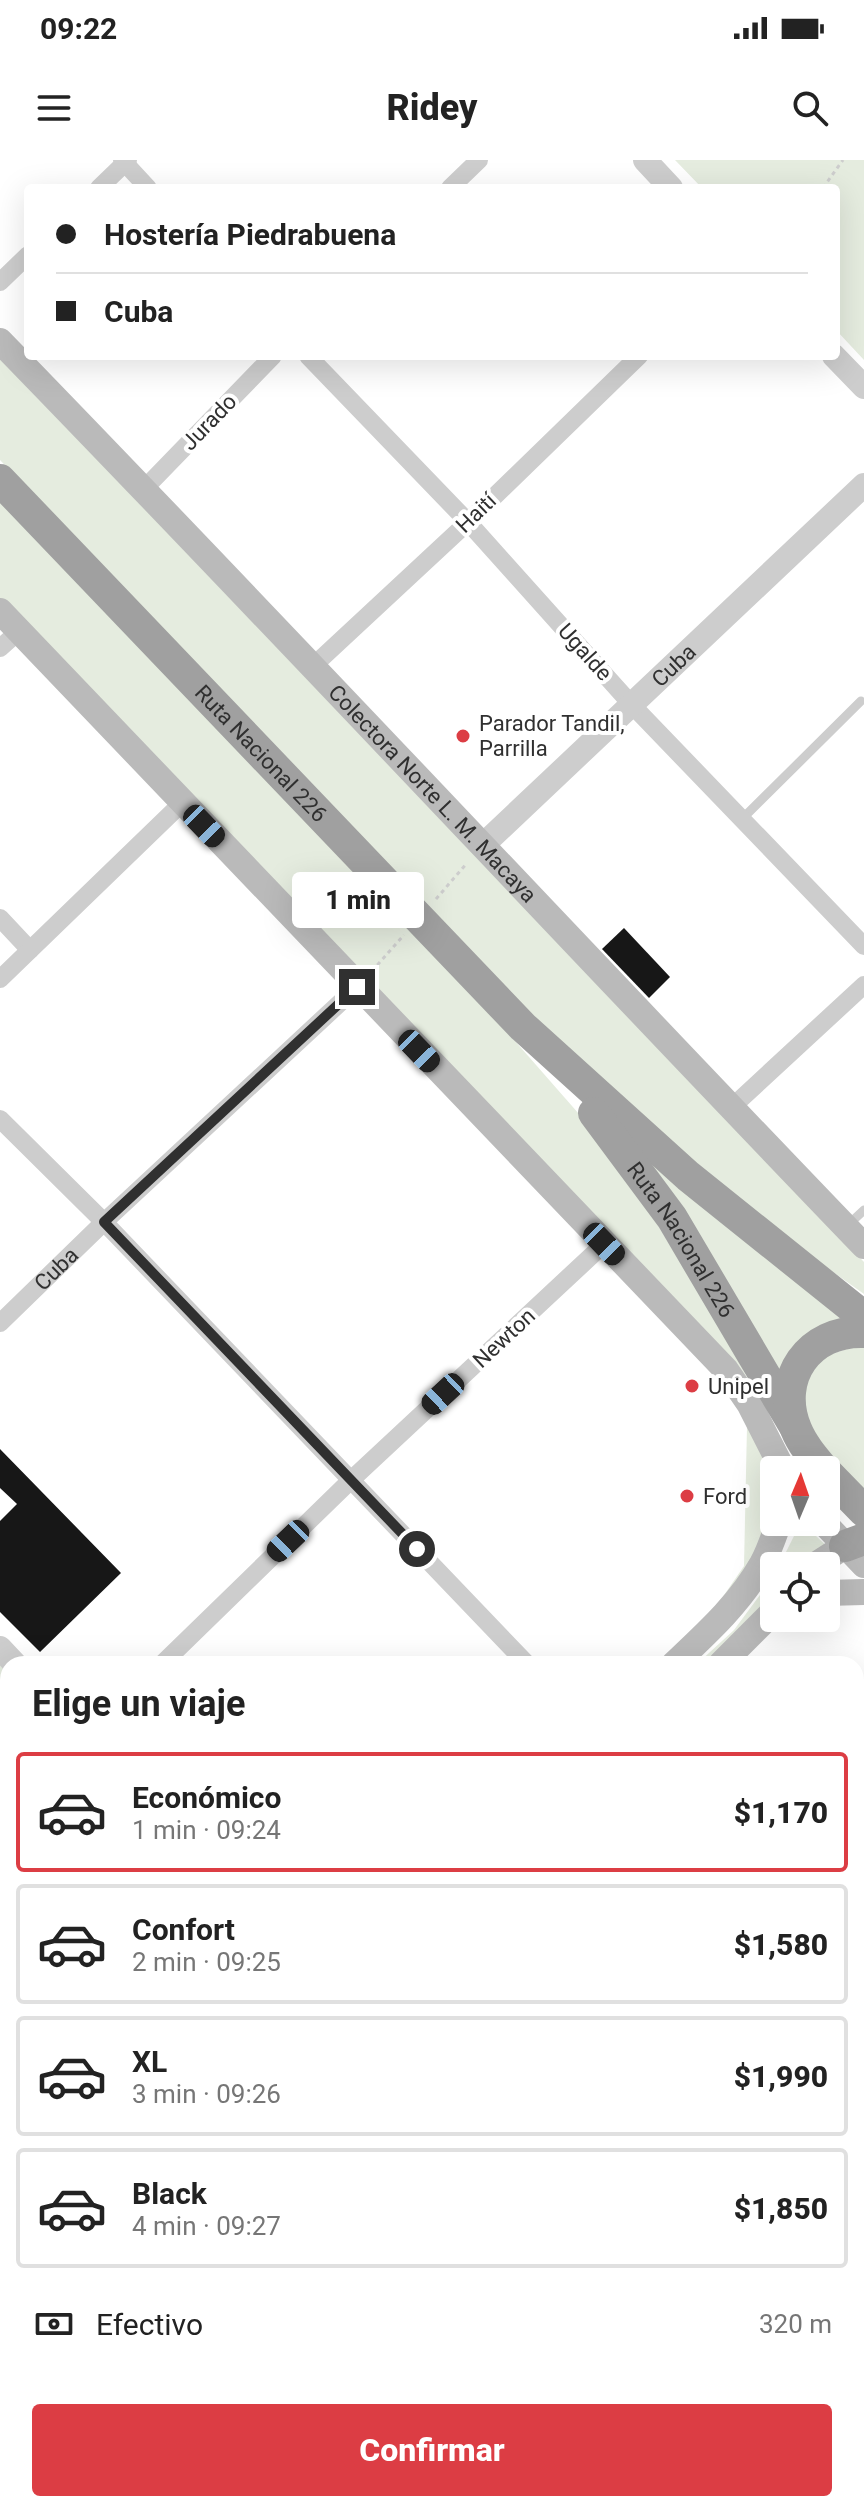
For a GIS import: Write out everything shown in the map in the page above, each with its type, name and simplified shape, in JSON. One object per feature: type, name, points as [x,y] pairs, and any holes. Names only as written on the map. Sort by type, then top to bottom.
[{"type":"highway","name":"Ruta Nacional 226","points":[[0,480],[523,1027],[688,1176],[864,1317]]},
{"type":"highway","name":"Ruta Nacional 226","points":[[523,1027],[620,1145],[672,1218],[815,1456]]},
{"type":"highway","name":"Ruta Nacional 226","points":[[796,1428],[789,1391],[793,1371],[804,1355],[828,1338],[849,1332],[864,1332]]},
{"type":"highway","points":[[796,1428],[797,1456]]},
{"type":"highway","name":"Ruta Nacional 226","points":[[840,1486],[864,1511]]},
{"type":"main road","name":"Colectora Norte L. M. Macaya","points":[[0,341],[731,1108],[855,1218],[864,1246]]},
{"type":"main road","points":[[0,611],[10,639],[182,803],[726,1370],[750,1405],[776,1456]]},
{"type":"main road","points":[[683,1656],[722,1619],[750,1583],[764,1561],[774,1536]]},
{"type":"main road","points":[[840,1536],[858,1550]]},
{"type":"main road","points":[[840,1593],[864,1592]]},
{"type":"main road","points":[[729,1656],[760,1626]]},
{"type":"main road","points":[[748,1638],[760,1629]]},
{"type":"street","points":[[454,184],[479,160]]},
{"type":"street","points":[[645,160],[667,184]]},
{"type":"street","points":[[103,184],[125,161],[145,184]]},
{"type":"street","points":[[0,282],[24,259]]},
{"type":"street","name":"Jurado","points":[[144,489],[269,360]]},
{"type":"street","name":"Ugalde","points":[[312,360],[468,522],[632,705],[864,946]]},
{"type":"street","name":"Haití","points":[[311,668],[635,360]]},
{"type":"street","points":[[838,360],[864,387]]},
{"type":"street","name":"Cuba","points":[[483,845],[864,485]]},
{"type":"street","points":[[0,979],[182,803]]},
{"type":"street","points":[[0,918],[30,950]]},
{"type":"street","points":[[731,1108],[864,985]]},
{"type":"street","name":"Cuba","points":[[0,1323],[357,987]]},
{"type":"street","points":[[0,1119],[104,1222],[519,1656]]},
{"type":"street","name":"Newton","points":[[170,1656],[351,1480],[604,1244]]},
{"type":"lane","points":[[742,819],[861,701]]},
{"type":"path","points":[[826,184],[843,160]]},
{"type":"path","points":[[357,987],[483,845]]},
{"type":"shaded area","points":[[675,160],[864,160],[864,360],[840,334],[840,184],[698,184]]},
{"type":"shaded area","points":[[0,357],[864,1262],[864,1294],[736,1198],[534,1021],[0,460]]},
{"type":"shaded area","points":[[0,496],[501,1025],[586,1122],[634,1185],[756,1394],[0,601]]},
{"type":"shaded area","points":[[616,1122],[856,1319],[780,1374]]},
{"type":"shaded area","points":[[864,1343],[864,1497],[840,1466],[840,1456],[832,1456],[802,1418],[808,1372],[813,1364]]},
{"type":"shaded area","points":[[747,1426],[763,1456],[760,1456],[760,1536],[763,1536],[747,1565],[711,1614],[744,1566]]},
{"type":"shaded area","points":[[794,1536],[816,1536],[830,1549],[825,1552],[786,1552]]},
{"type":"shaded area","points":[[760,1595],[760,1610],[712,1656],[706,1656],[734,1630]]},
{"type":"building","points":[[624,928],[670,977],[649,998],[602,949]]},
{"type":"building","points":[[0,1449],[121,1573],[40,1652],[0,1612],[0,1521],[17,1504],[0,1488]]},
{"type":"place","name":"Parador Tandil, Parrilla","points":[[463,736]]},
{"type":"place","name":"Unipel","points":[[692,1386]]},
{"type":"place","name":"Ford","points":[[687,1496]]},
{"type":"route","points":[[357,987],[104,1222],[417,1549]]}]
